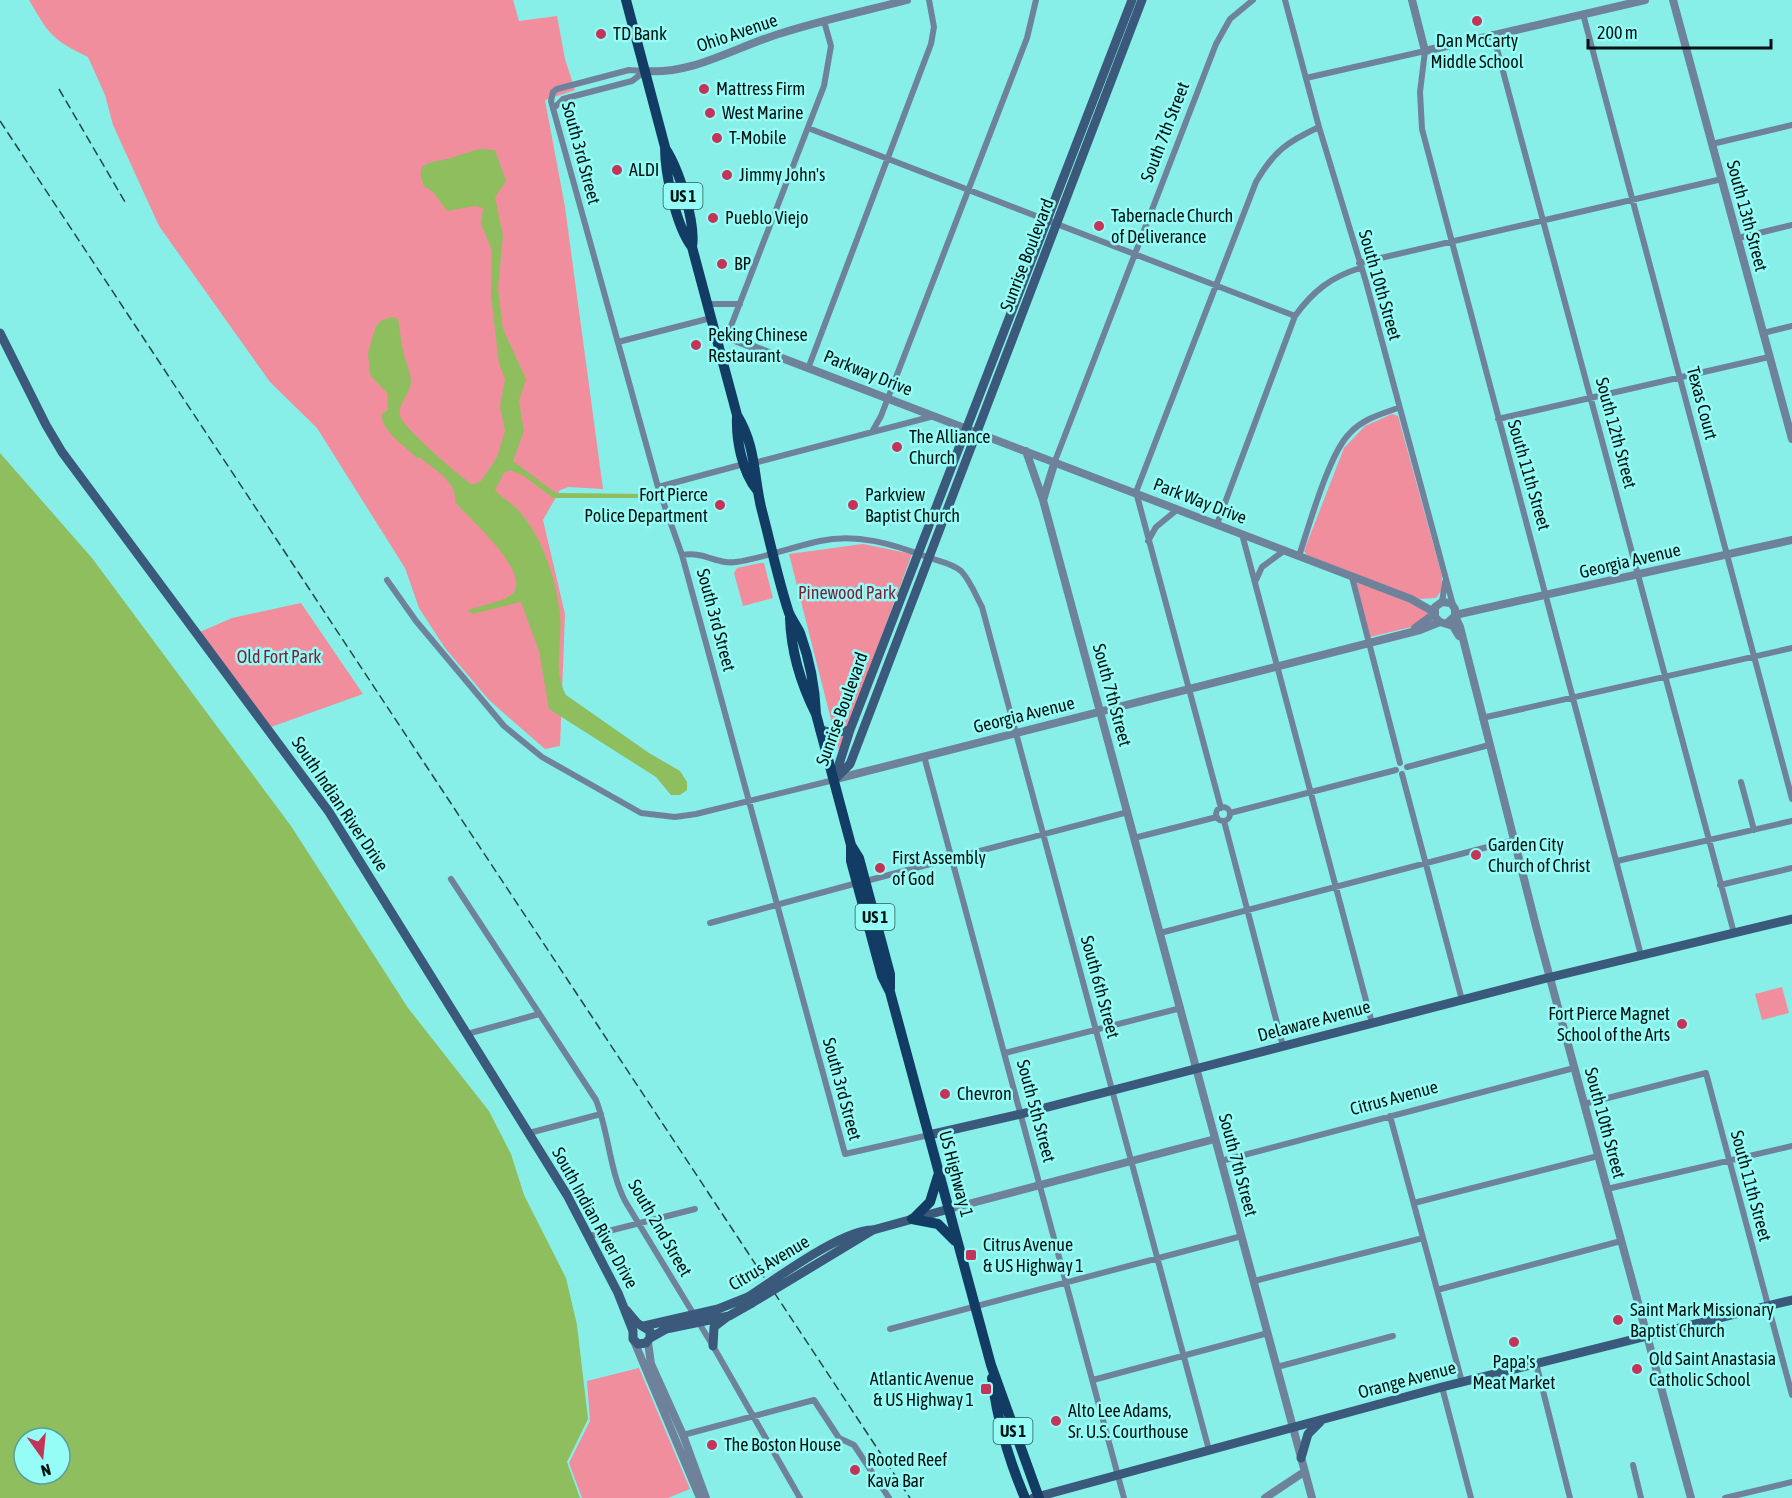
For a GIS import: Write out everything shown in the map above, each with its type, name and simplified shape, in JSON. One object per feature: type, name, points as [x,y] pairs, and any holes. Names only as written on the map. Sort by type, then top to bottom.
[{"type":"main road","name":"US Highway 1","points":[[626,0],[665,147],[674,162],[693,234],[692,247],[737,415],[736,431],[750,463],[750,482],[757,490],[790,614],[791,636],[806,694],[816,714],[851,845],[860,858],[861,882],[890,974],[890,992],[990,1365],[1036,1497]]},
{"type":"main road","name":"Sunrise Boulevard","points":[[834,780],[850,764],[977,432],[1132,0]]},
{"type":"main road","name":"Sunrise Boulevard","points":[[834,780],[850,730],[967,428],[1142,0]]},
{"type":"main road","name":"South Indian River Drive","points":[[0,333],[62,452],[323,803],[529,1133],[589,1236],[626,1310],[634,1336]]},
{"type":"main road","points":[[820,730],[833,732],[850,730]]},
{"type":"main road","name":"Delaware Avenue","points":[[928,1135],[1021,1114],[1550,977],[1792,919]]},
{"type":"main road","points":[[913,1218],[934,1196],[939,1172]]},
{"type":"main road","name":"Citrus Avenue","points":[[634,1336],[643,1326],[696,1318],[729,1316],[750,1300],[873,1230],[949,1209]]},
{"type":"main road","points":[[913,1218],[938,1224],[958,1245]]},
{"type":"main road","name":"Citrus Avenue","points":[[649,1340],[660,1331],[750,1300]]},
{"type":"main road","name":"Orange Avenue","points":[[1036,1497],[1442,1387],[1792,1300]]},
{"type":"main road","name":"South Indian River Drive","points":[[626,1310],[650,1330],[649,1340]]},
{"type":"main road","points":[[713,1346],[714,1327],[729,1316]]},
{"type":"main road","points":[[634,1336],[641,1344],[649,1340]]},
{"type":"main road","name":"US Highway 1","points":[[990,1365],[994,1396],[1011,1461],[1025,1498]]},
{"type":"main road","points":[[1301,1458],[1308,1434],[1327,1418]]},
{"type":"street","name":"Ohio Avenue","points":[[551,96],[557,89],[629,70],[661,72],[722,57],[783,32],[903,0]]},
{"type":"street","points":[[809,366],[931,44],[934,27],[929,0]]},
{"type":"street","points":[[872,432],[888,398],[1027,38],[1036,0]]},
{"type":"street","name":"South 7th Street","points":[[1253,0],[1230,19],[1216,44],[1042,500],[1101,711],[1312,1498]]},
{"type":"street","name":"South 10th Street","points":[[1285,0],[1460,627],[1461,640],[1574,1068],[1691,1498]]},
{"type":"street","name":"South 11th Street","points":[[1412,0],[1425,51],[1420,92],[1422,129],[1641,955]]},
{"type":"street","points":[[1306,78],[1645,0]]},
{"type":"street","name":"South 13th Street","points":[[1673,0],[1792,440]]},
{"type":"street","name":"Texas Court","points":[[1583,14],[1792,799]]},
{"type":"street","points":[[730,337],[731,326],[808,128],[829,67],[831,46],[824,21]]},
{"type":"street","name":"South 12th Street","points":[[1493,34],[1734,933]]},
{"type":"street","name":"Ohio Avenue","points":[[553,110],[563,99],[632,81],[645,71]]},
{"type":"street","name":"South 3rd Street","points":[[551,96],[658,487],[682,555],[844,1154]]},
{"type":"street","points":[[1712,144],[1792,125]]},
{"type":"street","points":[[1217,817],[1221,808],[1136,492],[1256,182],[1268,160],[1281,147],[1319,127]]},
{"type":"street","points":[[808,128],[1295,316]]},
{"type":"street","points":[[1217,524],[1295,316],[1310,296],[1323,284],[1360,265],[1451,241],[1722,179]]},
{"type":"street","points":[[1738,238],[1792,225]]},
{"type":"street","points":[[707,304],[740,304]]},
{"type":"street","points":[[618,342],[711,318]]},
{"type":"street","points":[[1763,333],[1792,326]]},
{"type":"street","name":"Parkway Drive","points":[[714,332],[809,366],[977,432]]},
{"type":"street","points":[[1498,419],[1769,357]]},
{"type":"street","points":[[1299,556],[1337,451],[1349,433],[1369,418],[1398,408]]},
{"type":"street","points":[[658,487],[935,416]]},
{"type":"street","name":"Park Way Drive","points":[[977,432],[1352,576],[1411,600],[1434,613]]},
{"type":"street","points":[[1026,451],[1042,500]]},
{"type":"street","points":[[1148,541],[1156,527],[1178,509]]},
{"type":"street","points":[[1242,534],[1372,1023]]},
{"type":"street","name":"South 6th Street","points":[[682,555],[707,555],[731,563],[844,538],[885,543],[918,553],[961,572],[971,586],[982,607],[1209,1449]]},
{"type":"street","name":"Georgia Avenue","points":[[1454,611],[1475,611],[1547,596],[1792,540]]},
{"type":"street","points":[[1256,580],[1262,567],[1285,550]]},
{"type":"street","points":[[1352,576],[1403,765],[1399,772],[1462,1000]]},
{"type":"street","name":"South 10th Street","points":[[1440,602],[1446,579]]},
{"type":"street","name":"Georgia Avenue","points":[[387,580],[416,621],[504,726],[542,757],[565,772],[650,816],[675,817],[696,814],[1444,623]]},
{"type":"street","name":"Park Way Drive","points":[[1411,600],[1440,602],[1454,611]]},
{"type":"street","points":[[1434,613],[1440,602]]},
{"type":"street","points":[[1444,623],[1454,611]]},
{"type":"street","name":"South 10th Street","points":[[1434,613],[1444,623],[1453,626],[1461,640]]},
{"type":"street","name":"Georgia Avenue","points":[[1412,631],[1434,613]]},
{"type":"street","points":[[1482,718],[1792,648]]},
{"type":"street","points":[[1403,765],[1489,745]]},
{"type":"street","name":"South 5th Street","points":[[924,756],[1124,1498]]},
{"type":"street","points":[[1224,821],[1230,813],[1399,772]]},
{"type":"street","points":[[1741,782],[1754,830]]},
{"type":"street","points":[[1221,808],[1227,809],[1230,813]]},
{"type":"street","points":[[710,923],[1128,812]]},
{"type":"street","points":[[1134,838],[1217,817],[1224,821],[1283,1046]]},
{"type":"street","points":[[1617,861],[1792,822]]},
{"type":"street","points":[[1160,933],[1514,840]]},
{"type":"street","points":[[1720,885],[1792,868]]},
{"type":"street","name":"South 2nd Street","points":[[451,879],[596,1100],[618,1187],[800,1498]]},
{"type":"street","points":[[1005,1053],[1181,1008]]},
{"type":"street","points":[[467,1034],[539,1014]]},
{"type":"street","name":"Citrus Avenue","points":[[1221,1161],[1574,1068]]},
{"type":"street","name":"South 11th Street","points":[[1584,1104],[1706,1073],[1792,1395]]},
{"type":"street","points":[[529,1133],[601,1114]]},
{"type":"street","points":[[1390,1116],[1462,1382]]},
{"type":"street","name":"Delaware Avenue","points":[[844,1154],[928,1135]]},
{"type":"street","name":"Citrus Avenue","points":[[949,1209],[1215,1139]]},
{"type":"street","points":[[1607,1189],[1792,1146]]},
{"type":"street","points":[[1414,1203],[1598,1156]]},
{"type":"street","points":[[589,1236],[695,1209]]},
{"type":"street","points":[[890,1329],[1242,1236]]},
{"type":"street","points":[[1254,1281],[1423,1238]]},
{"type":"street","points":[[1437,1290],[1621,1241]]},
{"type":"street","points":[[1093,1380],[1268,1333]]},
{"type":"street","name":"South Indian River Drive","points":[[634,1336],[700,1498]]},
{"type":"street","points":[[1277,1367],[1393,1336]]},
{"type":"street","points":[[649,1340],[651,1364],[683,1435],[706,1498]]},
{"type":"street","points":[[1536,1363],[1570,1498]]},
{"type":"street","points":[[1442,1387],[1471,1498]]},
{"type":"street","points":[[683,1435],[814,1400],[839,1438],[854,1445],[889,1498]]},
{"type":"street","points":[[1633,1465],[1641,1498]]},
{"type":"street","points":[[1264,1498],[1304,1472]]},
{"type":"street","points":[[1725,1498],[1792,1482]]},
{"type":"green space","points":[[29,0],[513,0],[519,21],[557,16],[565,59],[575,90],[545,100],[565,207],[603,489],[569,487],[560,490],[543,520],[565,614],[560,746],[545,749],[489,700],[445,648],[419,608],[405,568],[317,428],[270,382],[159,226],[113,125],[105,95],[88,57],[58,40],[41,21]]},
{"type":"green space","points":[[1392,414],[1398,416],[1442,576],[1441,591],[1436,598],[1419,599],[1307,555],[1304,551],[1344,448],[1365,426]]},
{"type":"green space","name":"Pinewood Park","points":[[863,544],[912,554],[839,751],[789,554]]},
{"type":"green space","points":[[764,563],[773,598],[743,606],[734,573],[737,568]]},
{"type":"green space","points":[[1356,582],[1411,603],[1430,614],[1411,627],[1370,637]]},
{"type":"green space","name":"Old Fort Park","points":[[301,603],[363,694],[271,727],[200,632],[232,618]]},
{"type":"green space","points":[[1782,987],[1789,1013],[1762,1020],[1755,994]]},
{"type":"green space","points":[[639,1368],[690,1489],[668,1498],[582,1498],[569,1463],[590,1421],[587,1381]]},
{"type":"shaded area","points":[[480,149],[495,150],[506,181],[495,197],[503,236],[498,288],[503,329],[526,379],[519,401],[524,431],[513,461],[556,493],[647,494],[646,498],[553,498],[524,476],[510,470],[504,473],[495,490],[516,508],[527,522],[535,533],[547,559],[560,613],[559,665],[566,695],[649,753],[680,771],[687,782],[687,790],[680,795],[671,795],[656,777],[549,709],[539,651],[521,602],[472,614],[467,611],[511,595],[516,586],[514,574],[497,546],[455,502],[455,495],[449,483],[439,472],[421,458],[417,458],[395,438],[382,420],[382,414],[388,410],[387,393],[370,375],[368,353],[376,326],[382,320],[394,317],[398,319],[403,351],[411,378],[410,387],[400,412],[404,422],[434,453],[473,485],[481,481],[497,457],[505,431],[500,406],[505,379],[499,364],[491,295],[492,250],[481,224],[483,208],[475,206],[447,211],[433,192],[424,186],[421,177],[421,171],[427,164]]},
{"type":"shaded area","points":[[0,453],[92,558],[291,826],[408,1008],[489,1111],[511,1154],[524,1195],[566,1278],[577,1325],[588,1419],[567,1462],[580,1498],[0,1498]]},
{"type":"railway","points":[[59,89],[125,202]]},
{"type":"railway","points":[[0,121],[910,1498]]},
{"type":"place","name":"Dan McCarty Middle School","points":[[1477,21]]},
{"type":"place","name":"TD Bank","points":[[601,34]]},
{"type":"place","name":"Mattress Firm","points":[[704,89]]},
{"type":"place","name":"West Marine","points":[[710,113]]},
{"type":"place","name":"T-Mobile","points":[[717,138]]},
{"type":"place","name":"ALDI","points":[[617,170]]},
{"type":"place","name":"Jimmy John's","points":[[727,175]]},
{"type":"place","name":"Pueblo Viejo","points":[[713,218]]},
{"type":"place","name":"Tabernacle Church of Deliverance","points":[[1099,226]]},
{"type":"place","name":"BP","points":[[722,264]]},
{"type":"place","name":"Peking Chinese Restaurant","points":[[696,345]]},
{"type":"place","name":"The Alliance Church","points":[[897,447]]},
{"type":"place","name":"Fort Pierce Police Department","points":[[720,505]]},
{"type":"place","name":"Parkview Baptist Church","points":[[853,505]]},
{"type":"place","name":"Garden City Church of Christ","points":[[1476,855]]},
{"type":"place","name":"First Assembly of God","points":[[880,868]]},
{"type":"place","name":"Fort Pierce Magnet School of the Arts","points":[[1682,1024]]},
{"type":"place","name":"Chevron","points":[[945,1094]]},
{"type":"place","name":"Citrus Avenue & US Highway 1","points":[[971,1255]]},
{"type":"place","name":"Saint Mark Missionary Baptist Church","points":[[1618,1320]]},
{"type":"place","name":"Papa's Meat Market","points":[[1514,1342]]},
{"type":"place","name":"Old Saint Anastasia Catholic School","points":[[1637,1369]]},
{"type":"place","name":"Atlantic Avenue & US Highway 1","points":[[986,1389]]},
{"type":"place","name":"Alto Lee Adams, Sr. U.S. Courthouse","points":[[1056,1421]]},
{"type":"place","name":"The Boston House","points":[[712,1445]]},
{"type":"place","name":"Rooted Reef Kava Bar","points":[[855,1470]]}]
